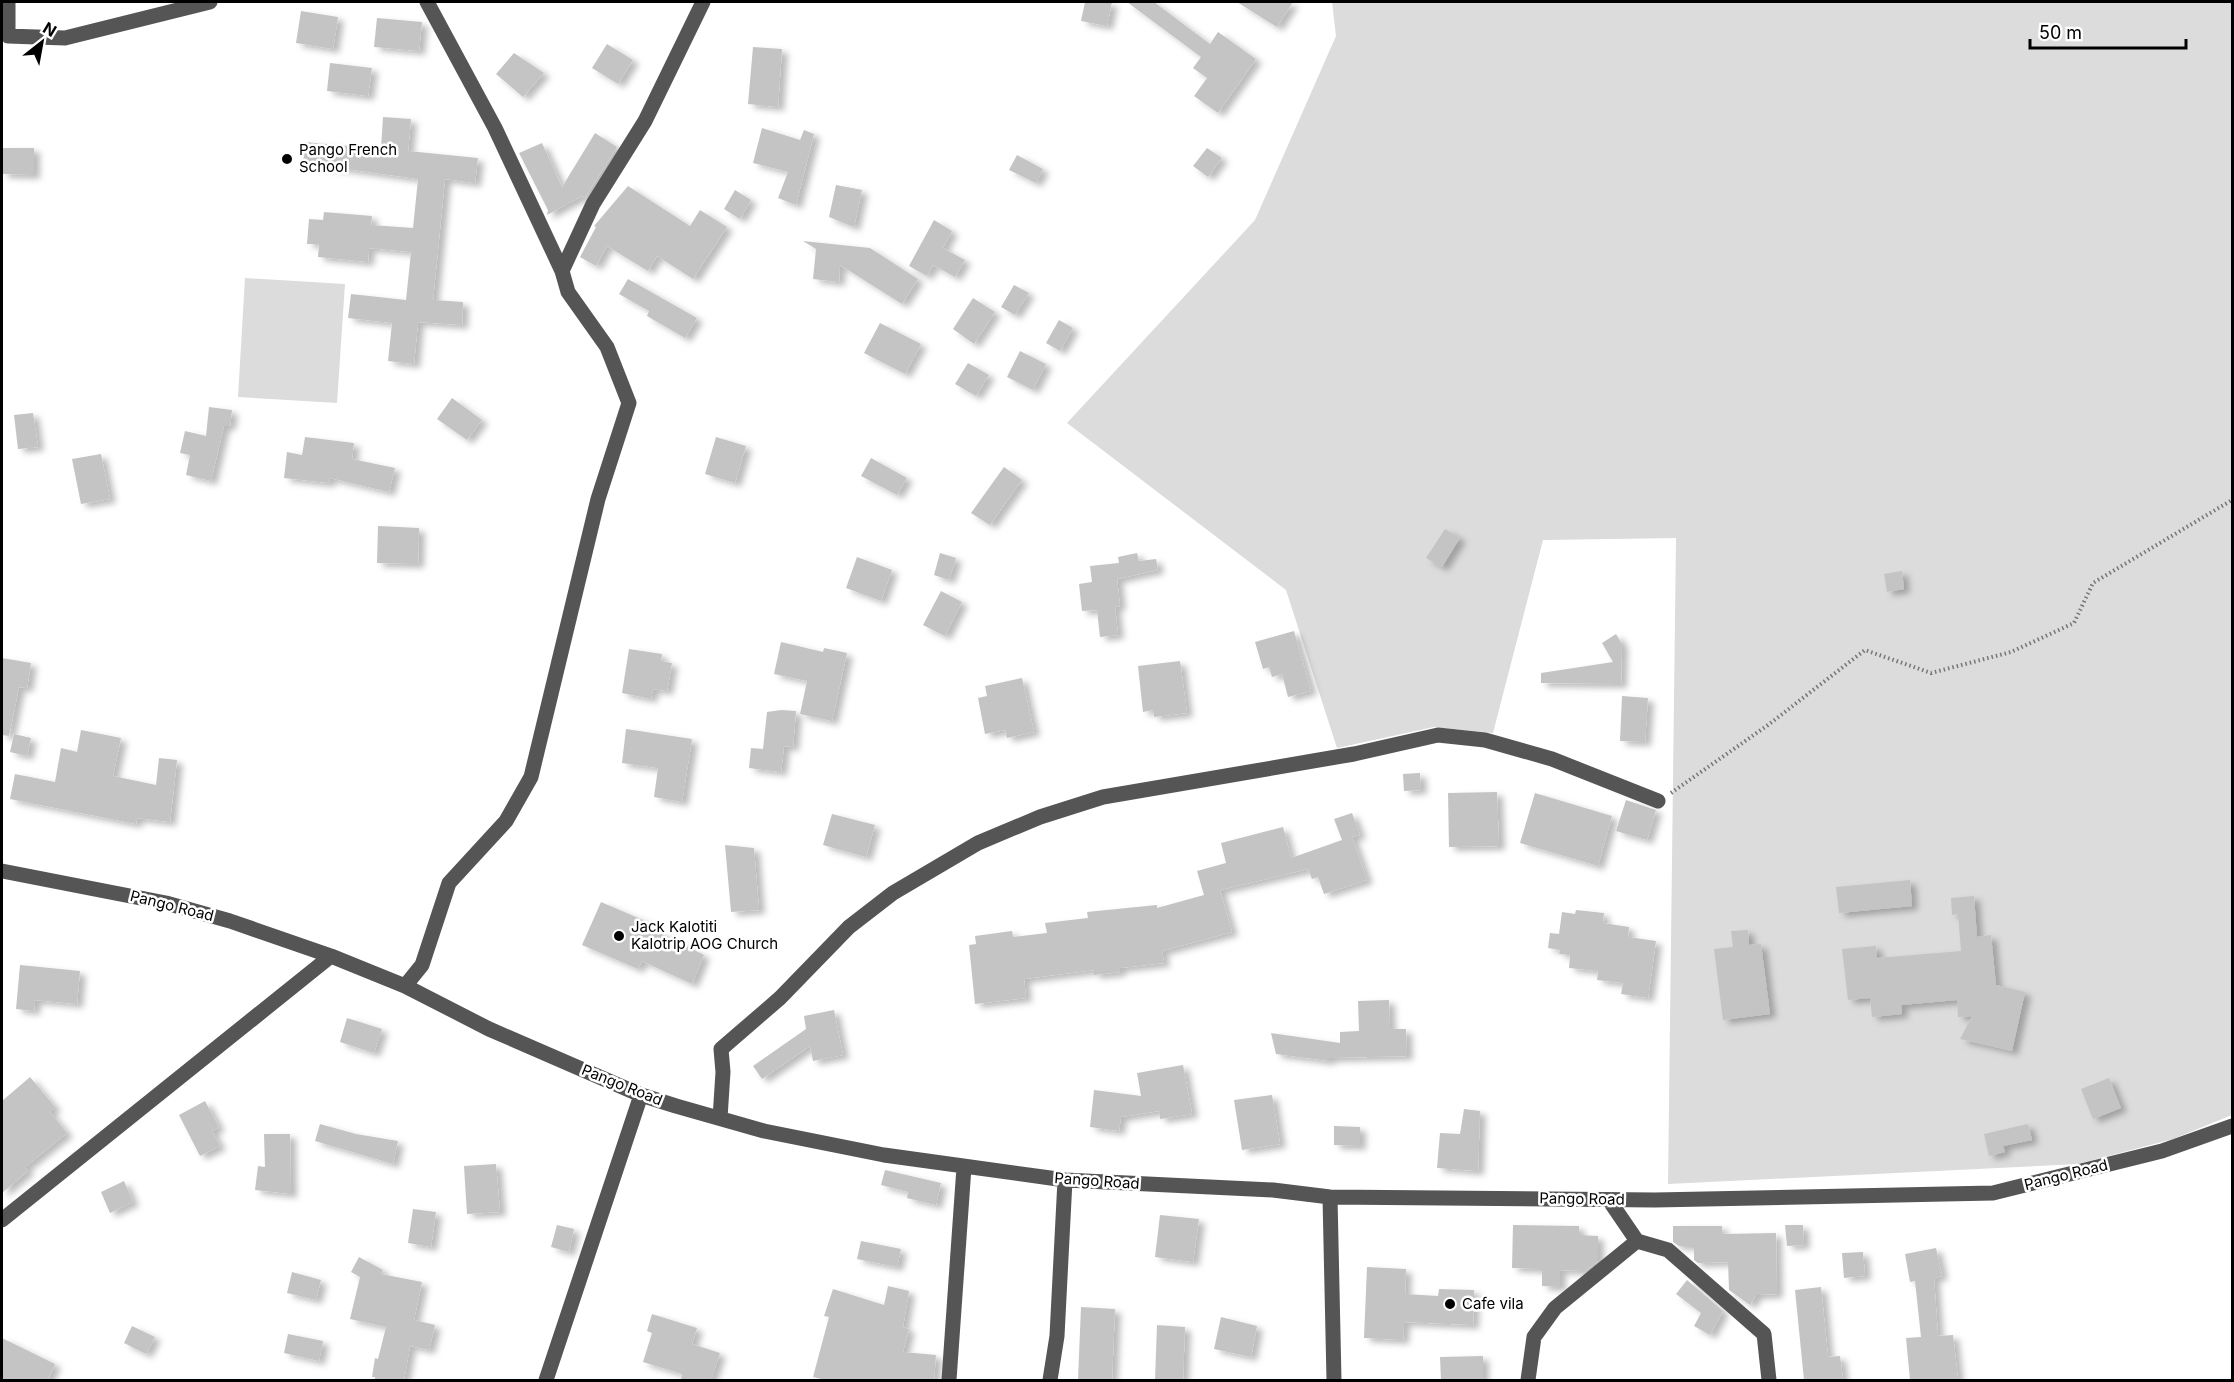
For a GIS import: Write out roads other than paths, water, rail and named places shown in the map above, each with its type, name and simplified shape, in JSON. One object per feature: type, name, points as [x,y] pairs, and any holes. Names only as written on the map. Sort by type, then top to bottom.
[{"type":"street","points":[[8,2],[8,36],[65,38],[210,2]]},
{"type":"street","points":[[405,986],[422,965],[448,883],[506,821],[531,777],[598,499],[629,403],[607,347],[568,292],[562,271],[495,128],[427,2]]},
{"type":"street","points":[[562,271],[593,204],[645,121],[703,2]]},
{"type":"street","points":[[720,1118],[723,1072],[721,1049],[780,998],[849,927],[893,893],[978,843],[1040,816],[1102,797],[1354,754],[1438,735],[1485,740],[1552,759],[1658,801]]},
{"type":"street","name":"Pango Road","points":[[2,871],[166,903],[230,921],[331,956],[405,986],[489,1029],[641,1095],[764,1131],[884,1155],[1065,1180],[1273,1190],[1330,1197],[1609,1200],[1993,1193],[2162,1151],[2232,1126]]},
{"type":"street","points":[[2,1220],[331,956]]},
{"type":"street","points":[[546,1380],[641,1095]]},
{"type":"street","points":[[949,1380],[964,1167]]},
{"type":"street","points":[[1050,1380],[1056,1336],[1065,1180]]},
{"type":"street","points":[[1330,1197],[1334,1380]]},
{"type":"street","points":[[1609,1200],[1637,1241],[1668,1250],[1764,1334],[1768,1380]]},
{"type":"street","points":[[1528,1380],[1534,1337],[1555,1308],[1637,1241]]},
{"type":"place","name":"Pango French School","points":[[287,159]]},
{"type":"place","name":"Jack Kalotiti Kalotrip AOG Church","points":[[619,936]]},
{"type":"place","name":"Cafe vila","points":[[1450,1304]]}]
